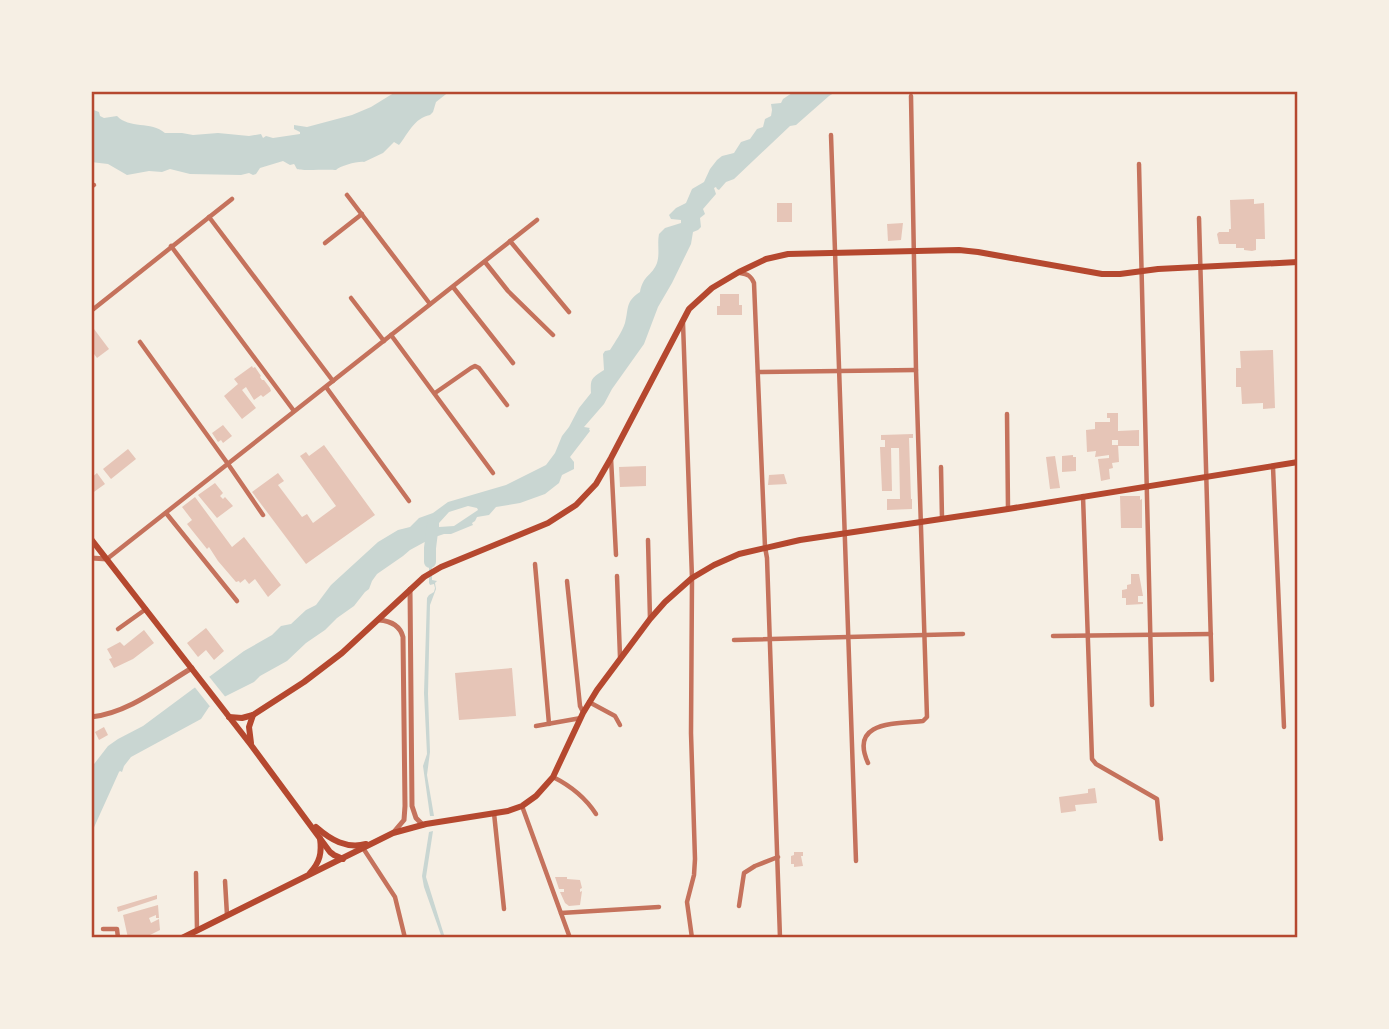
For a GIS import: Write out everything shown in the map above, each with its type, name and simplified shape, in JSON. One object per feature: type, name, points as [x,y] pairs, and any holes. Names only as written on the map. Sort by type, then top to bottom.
[{"type":"main road","points":[[227,714],[242,718],[253,715],[313,675],[342,653],[424,577],[441,567],[548,523],[587,495],[611,458],[683,318],[712,288],[775,256],[960,250],[1094,273],[1120,274],[1298,262]]},
{"type":"main road","points":[[182,938],[393,833],[522,806],[553,777],[589,702],[665,602],[692,578],[739,554],[844,533],[1298,462]]},
{"type":"main road","points":[[91,539],[332,854],[343,859]]},
{"type":"main road","points":[[251,745],[249,727],[253,715]]},
{"type":"main road","points":[[309,822],[342,844],[360,846],[377,841]]},
{"type":"main road","points":[[304,878],[320,859],[319,836]]},
{"type":"street","points":[[868,763],[863,744],[865,735],[872,729],[926,719],[911,96]]},
{"type":"street","points":[[831,135],[856,861]]},
{"type":"street","points":[[1139,164],[1152,705]]},
{"type":"street","points":[[347,195],[430,303]]},
{"type":"street","points":[[91,311],[232,199]]},
{"type":"street","points":[[325,243],[362,214]]},
{"type":"street","points":[[209,217],[333,381]]},
{"type":"street","points":[[1199,218],[1212,680]]},
{"type":"street","points":[[91,558],[107,559],[537,220]]},
{"type":"street","points":[[510,241],[569,312]]},
{"type":"street","points":[[171,246],[294,411]]},
{"type":"street","points":[[485,261],[508,291],[553,335]]},
{"type":"street","points":[[739,272],[747,274],[754,283],[780,938]]},
{"type":"street","points":[[453,286],[513,363]]},
{"type":"street","points":[[351,298],[384,341]]},
{"type":"street","points":[[683,318],[692,578],[691,733],[695,859],[687,902],[692,938]]},
{"type":"street","points":[[391,335],[493,473]]},
{"type":"street","points":[[140,342],[263,515]]},
{"type":"street","points":[[435,393],[475,366],[507,405]]},
{"type":"street","points":[[758,372],[916,370]]},
{"type":"street","points":[[326,387],[409,501]]},
{"type":"street","points":[[1007,414],[1008,509]]},
{"type":"street","points":[[611,458],[616,555]]},
{"type":"street","points":[[941,467],[942,519]]},
{"type":"street","points":[[1273,467],[1284,727]]},
{"type":"street","points":[[1083,496],[1092,759],[1096,764],[1157,799],[1161,839]]},
{"type":"street","points":[[166,513],[237,601]]},
{"type":"street","points":[[648,540],[650,620]]},
{"type":"street","points":[[535,564],[549,724]]},
{"type":"street","points":[[617,576],[620,658]]},
{"type":"street","points":[[536,726],[582,715],[567,581]]},
{"type":"street","points":[[410,589],[412,806],[414,816],[428,824]]},
{"type":"street","points":[[118,629],[146,609]]},
{"type":"street","points":[[379,620],[399,628],[403,637],[405,806],[404,820],[393,833]]},
{"type":"street","points":[[734,640],[963,634]]},
{"type":"street","points":[[1053,636],[1211,634]]},
{"type":"street","points":[[91,717],[120,710],[192,668]]},
{"type":"street","points":[[589,702],[615,716],[620,725]]},
{"type":"street","points":[[553,777],[569,785],[589,803],[596,814]]},
{"type":"street","points":[[522,806],[570,938]]},
{"type":"street","points":[[494,813],[504,909]]},
{"type":"street","points":[[363,848],[395,897],[405,938]]},
{"type":"street","points":[[739,906],[744,873],[778,856]]},
{"type":"street","points":[[196,873],[197,930]]},
{"type":"street","points":[[225,881],[227,916]]},
{"type":"street","points":[[561,912],[659,907]]},
{"type":"street","points":[[103,929],[117,929],[118,938]]},
{"type":"shaded area","points":[[397,91],[450,91],[436,102],[430,115],[416,123],[399,145],[394,142],[383,153],[336,170],[299,170],[294,164],[283,161],[260,168],[253,175],[190,174],[170,169],[127,175],[108,164],[91,162],[91,109],[104,118],[117,116],[122,120],[153,127],[165,133],[249,136],[261,134],[263,138],[273,138],[300,134],[294,129],[294,125],[307,127],[352,115]]},
{"type":"shaded area","points":[[795,91],[837,91],[796,125],[790,126],[734,179],[726,182],[719,190],[714,188],[716,194],[703,209],[705,214],[700,218],[701,227],[693,232],[691,244],[658,307],[644,344],[604,404],[584,427],[590,428],[590,431],[570,457],[574,462],[574,469],[562,475],[559,483],[545,494],[520,503],[496,507],[489,515],[477,517],[473,525],[432,538],[410,550],[377,574],[369,589],[354,606],[287,661],[218,700],[201,719],[131,757],[122,772],[119,772],[91,834],[91,768],[108,746],[143,726],[281,626],[291,624],[316,605],[331,585],[378,542],[398,530],[410,527],[419,518],[433,513],[448,502],[506,485],[546,465],[579,408],[591,393],[593,379],[604,370],[603,354],[610,350],[622,330],[630,302],[640,292],[643,282],[655,267],[658,260],[659,234],[665,228],[681,223],[681,220],[671,219],[669,215],[686,203],[692,189],[704,182],[717,160],[734,153],[741,142],[750,139],[757,129],[763,127],[765,119],[771,116],[771,104],[781,103]],"holes":[[[468,506],[478,510],[454,526],[439,527],[439,523],[449,512]]]},
{"type":"shaded area","points":[[432,561],[432,580],[437,581],[435,583],[436,589],[430,605],[430,752],[427,775],[434,816],[430,816],[423,766],[427,754],[424,693],[427,598],[435,588],[434,584],[429,583],[429,562]]},
{"type":"shaded area","points":[[433,831],[426,877],[445,938],[442,938],[422,876],[429,832]]},
{"type":"pier","points":[[207,674],[227,699],[212,709],[193,685]]},
{"type":"building","points":[[1254,199],[1254,204],[1264,203],[1265,239],[1256,239],[1256,250],[1252,251],[1236,248],[1236,244],[1219,244],[1217,234],[1229,232],[1231,229],[1230,200]]},
{"type":"building","points":[[777,203],[792,203],[792,222],[777,222]]},
{"type":"building","points":[[903,223],[901,240],[888,241],[887,224]]},
{"type":"building","points":[[720,294],[739,294],[742,315],[717,315]]},
{"type":"building","points":[[91,325],[109,349],[97,358],[91,350]]},
{"type":"building","points":[[1273,350],[1275,408],[1263,409],[1263,403],[1242,404],[1241,387],[1236,387],[1236,368],[1241,368],[1240,351]]},
{"type":"building","points":[[252,366],[271,391],[254,400],[246,387],[242,390],[256,408],[242,419],[224,396],[238,384],[234,379]]},
{"type":"building","points":[[1107,413],[1118,413],[1118,431],[1139,430],[1139,446],[1118,446],[1119,462],[1112,463],[1113,468],[1109,469],[1110,479],[1101,481],[1098,459],[1109,458],[1109,455],[1095,457],[1096,451],[1087,452],[1086,430],[1095,429],[1095,422],[1110,422]]},
{"type":"building","points":[[223,425],[232,436],[223,443],[221,440],[218,442],[212,433]]},
{"type":"building","points":[[913,434],[913,438],[909,438],[912,509],[887,510],[887,499],[900,499],[899,448],[891,448],[892,491],[882,491],[880,447],[885,447],[885,440],[881,440],[881,435]]},
{"type":"building","points":[[324,445],[375,515],[306,564],[252,492],[278,473],[284,481],[278,485],[302,517],[307,514],[313,523],[336,506],[300,456],[306,452],[309,456]]},
{"type":"building","points":[[128,449],[136,459],[111,479],[103,469]]},
{"type":"building","points":[[1055,456],[1060,488],[1050,489],[1046,457]]},
{"type":"building","points":[[1062,456],[1076,457],[1076,471],[1062,472]]},
{"type":"building","points":[[646,466],[646,486],[620,487],[619,467]]},
{"type":"building","points":[[97,473],[105,484],[91,494],[91,478]]},
{"type":"building","points":[[784,474],[787,484],[768,485],[769,475]]},
{"type":"building","points":[[215,483],[223,493],[220,496],[223,499],[225,497],[233,506],[217,518],[198,495]]},
{"type":"building","points":[[1120,496],[1140,496],[1142,528],[1121,528]]},
{"type":"building","points":[[195,497],[232,547],[244,537],[281,585],[268,597],[255,579],[249,584],[245,579],[240,583],[236,582],[187,524],[192,520],[182,507]]},
{"type":"building","points":[[1131,574],[1139,574],[1143,596],[1138,596],[1138,602],[1143,604],[1126,605],[1126,598],[1122,598],[1122,590],[1131,584]]},
{"type":"building","points":[[206,628],[224,651],[214,660],[206,650],[198,657],[187,643]]},
{"type":"building","points":[[144,630],[154,643],[133,659],[114,668],[107,649],[120,642],[124,646]]},
{"type":"building","points":[[512,668],[516,716],[459,720],[455,673]]},
{"type":"building","points":[[104,727],[108,735],[99,740],[95,732]]},
{"type":"building","points":[[1095,788],[1097,803],[1075,805],[1076,811],[1061,813],[1059,797],[1088,793],[1088,789]]},
{"type":"building","points":[[794,852],[803,852],[803,866],[794,867],[794,864],[791,864]]},
{"type":"building","points":[[555,877],[580,880],[580,905],[569,906],[565,903],[560,892],[564,892],[564,889],[559,889]]},
{"type":"building","points":[[157,895],[157,899],[118,912],[117,907]]},
{"type":"building","points":[[158,905],[159,918],[156,918],[156,915],[149,918],[151,923],[159,919],[160,930],[144,938],[128,938],[123,915]]},
{"type":"waterway","points":[[430,562],[433,524]]}]
